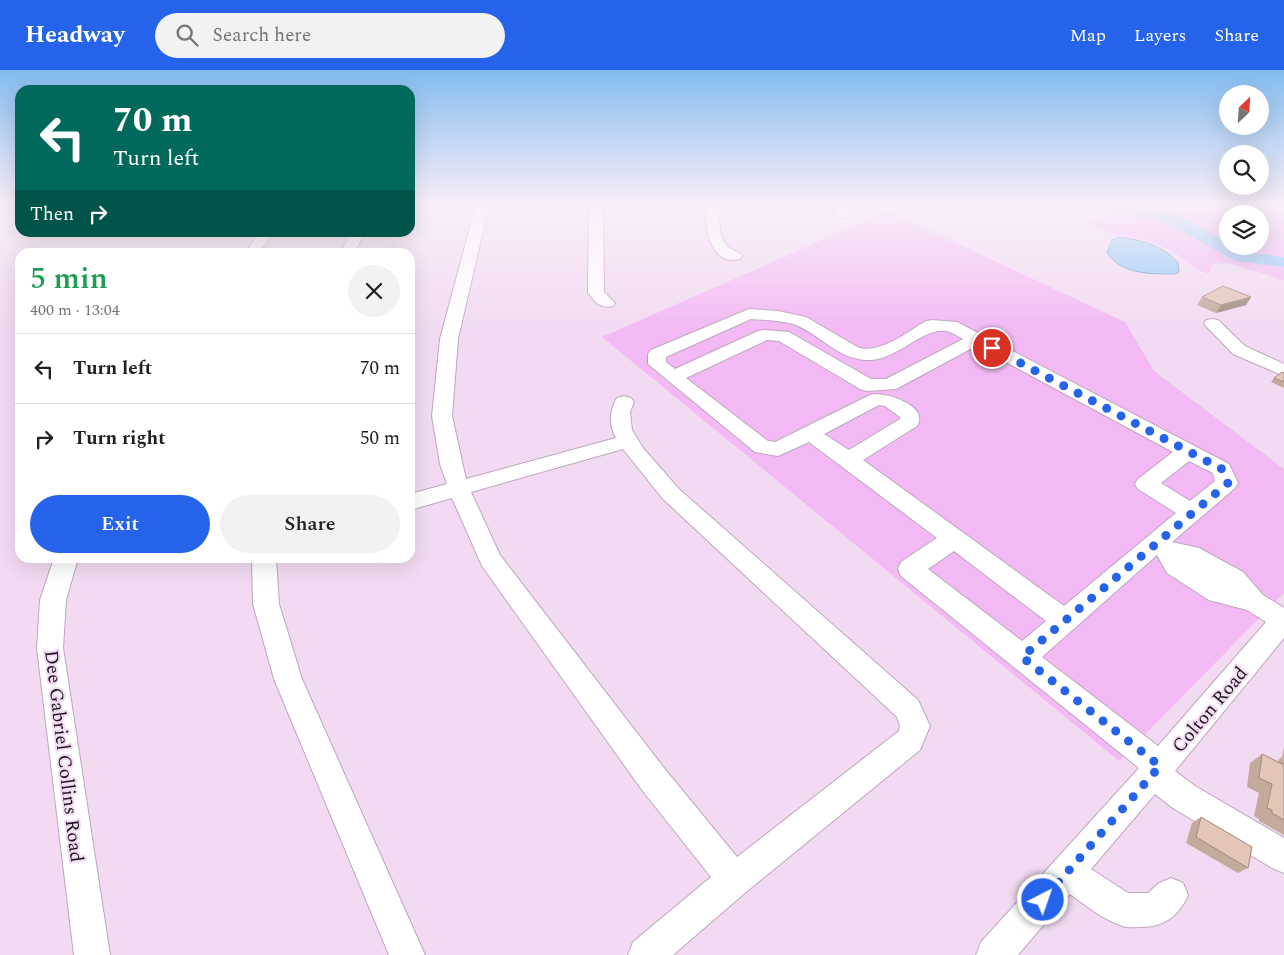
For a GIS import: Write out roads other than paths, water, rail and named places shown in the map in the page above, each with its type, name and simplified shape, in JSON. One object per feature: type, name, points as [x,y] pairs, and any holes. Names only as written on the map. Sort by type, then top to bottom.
[{"type":"street","points":[[472,246],[449,338],[442,416],[451,464],[459,489],[490,560],[653,779],[734,880]]},
{"type":"street","points":[[596,246],[596,292],[600,299],[608,303]]},
{"type":"street","points":[[720,246],[735,256]]},
{"type":"street","points":[[976,339],[889,385],[880,392],[877,399],[778,449],[762,447],[657,364],[657,354],[749,314],[778,316],[800,321],[853,352],[866,355],[880,354],[932,325],[951,326],[976,339],[1188,452],[1222,469],[1228,483],[1192,513],[1162,546],[1065,620],[1022,657]]},
{"type":"street","points":[[1212,324],[1239,350],[1284,371]]},
{"type":"street","points":[[790,340],[814,329]]},
{"type":"street","points":[[673,377],[764,335],[783,336],[880,392],[910,415],[910,422],[848,460]]},
{"type":"street","points":[[840,370],[866,355]]},
{"type":"street","points":[[624,402],[620,412],[622,430],[628,442],[671,494],[908,709],[915,726],[910,740],[734,880],[646,955]]},
{"type":"street","points":[[810,433],[1065,620]]},
{"type":"street","points":[[415,501],[628,442]]},
{"type":"street","points":[[1188,452],[1146,484],[1192,513]]},
{"type":"street","points":[[954,539],[910,569],[1022,657],[1157,770],[1192,802],[1284,856]]},
{"type":"street","points":[[1162,546],[1176,566],[1218,593],[1254,602],[1284,620]]},
{"type":"street","name":"Dee Gabriel Collins Road","points":[[64,563],[53,600],[50,648],[92,955]]},
{"type":"street","points":[[264,563],[266,604],[288,679],[406,955]]},
{"type":"street","name":"Colton Road","points":[[994,955],[1157,770],[1284,620]]},
{"type":"street","points":[[1067,872],[1102,897],[1125,910],[1154,910],[1171,895]]},
{"type":"water","points":[[1109,246],[1155,246],[1173,257],[1178,263],[1179,272],[1175,274],[1156,274],[1137,272],[1120,265],[1107,252]]},
{"type":"waterway","points":[[1222,246],[1242,257],[1284,262]]}]
